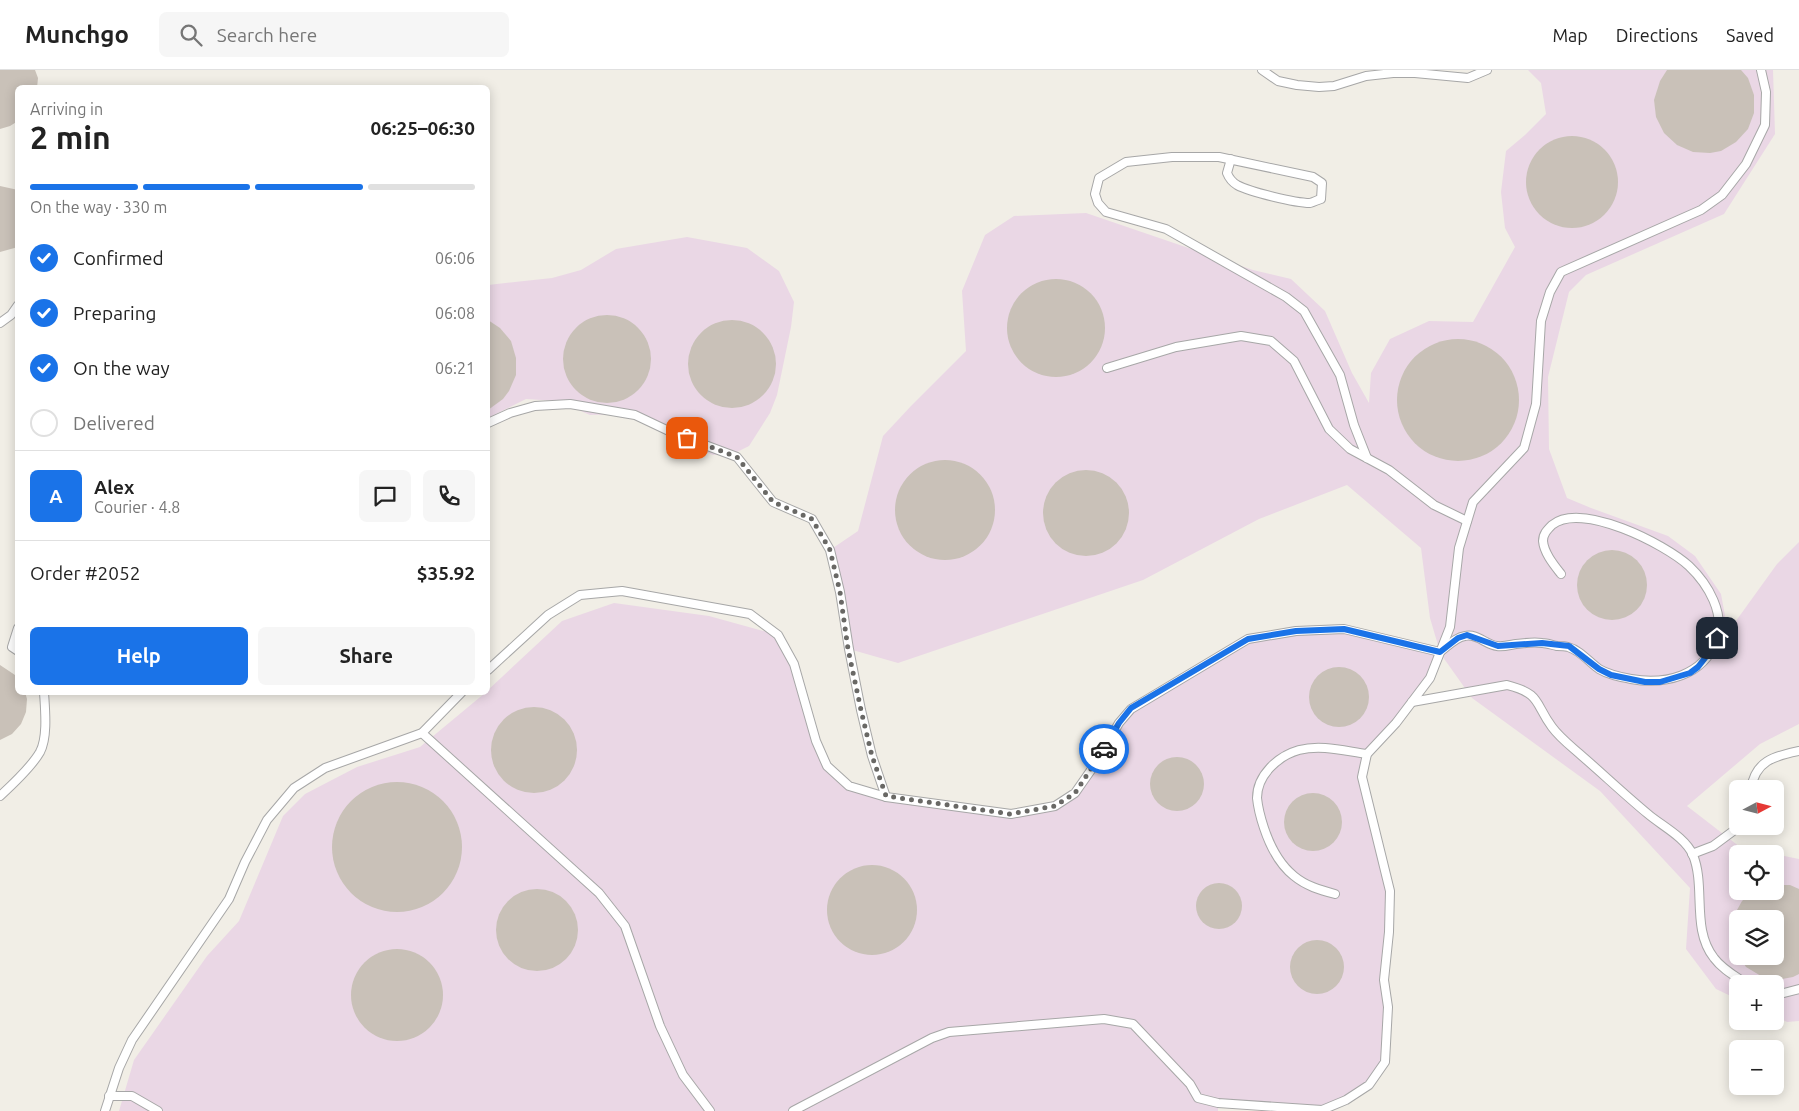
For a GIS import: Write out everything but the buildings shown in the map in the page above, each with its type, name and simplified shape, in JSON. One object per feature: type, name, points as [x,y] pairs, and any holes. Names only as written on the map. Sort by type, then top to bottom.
[{"type":"lane","points":[[1262,70],[1278,81],[1319,87],[1334,86],[1366,76],[1393,73],[1468,78],[1487,70]]},
{"type":"lane","points":[[793,1111],[932,1038],[949,1032],[1104,1018],[1133,1024],[1190,1084],[1198,1098],[1218,1103],[1322,1110],[1346,1100],[1369,1085],[1385,1062],[1388,1039],[1388,1008],[1384,980],[1389,932],[1390,891],[1362,777],[1367,754],[1396,723],[1430,678],[1450,627],[1459,548],[1473,502],[1524,448],[1536,404],[1541,321],[1550,292],[1561,272],[1700,210],[1722,196],[1746,164],[1765,125],[1766,92],[1761,70]]},
{"type":"lane","points":[[1231,159],[1227,174],[1236,185],[1248,190],[1292,201],[1311,203],[1321,198],[1322,183],[1313,176],[1231,159],[1219,157],[1172,157],[1126,162],[1099,178],[1095,194],[1098,203],[1106,212],[1166,229],[1286,297],[1304,311],[1340,375],[1354,425],[1367,458]]},
{"type":"lane","points":[[0,323],[11,315],[15,309]]},
{"type":"lane","points":[[1107,368],[1176,347],[1241,336],[1271,341],[1294,361],[1329,429],[1350,449],[1389,470],[1434,504],[1467,521]]},
{"type":"lane","points":[[490,422],[510,412],[535,406],[570,404],[635,415],[737,457],[773,502],[812,519],[830,550],[840,592],[848,649],[861,710],[872,756],[886,796]]},
{"type":"lane","points":[[1440,652],[1458,638],[1467,635],[1498,646],[1542,643],[1569,646],[1599,669],[1611,675],[1645,682],[1660,682],[1690,673],[1698,667],[1712,649],[1719,628],[1717,610],[1713,600],[1704,585],[1689,567],[1664,547],[1623,529],[1593,519],[1568,517],[1558,520],[1545,531],[1543,541],[1548,556],[1561,574]]},
{"type":"lane","points":[[490,668],[548,615],[580,595],[622,590],[750,614],[778,636],[794,664],[816,741],[827,766],[849,786],[886,796],[1010,814],[1055,806],[1075,793],[1096,763],[1119,723],[1131,708],[1248,639],[1296,631],[1344,629],[1440,652]]},
{"type":"lane","points":[[15,638],[12,647],[15,649]]},
{"type":"lane","points":[[1412,702],[1507,685],[1522,689],[1536,699],[1552,727],[1564,740],[1648,814],[1683,841],[1692,854],[1700,886],[1700,920],[1705,940],[1713,957],[1734,975]]},
{"type":"lane","points":[[0,796],[15,782],[41,751],[46,725],[44,695]]},
{"type":"lane","points":[[105,1111],[119,1068],[132,1040],[229,899],[245,862],[272,813],[294,788],[325,768],[422,733],[459,695]]},
{"type":"lane","points":[[422,733],[600,893],[625,926],[660,1026],[682,1075],[710,1111]]},
{"type":"lane","points":[[1335,894],[1310,887],[1293,876],[1278,859],[1268,842],[1257,797],[1266,771],[1281,758],[1298,750],[1313,747],[1331,748],[1367,754]]},
{"type":"lane","points":[[1752,780],[1759,768],[1768,760],[1781,754],[1799,750]]},
{"type":"lane","points":[[1692,854],[1712,846],[1729,834]]},
{"type":"lane","points":[[1784,993],[1799,989]]},
{"type":"lane","points":[[109,1096],[132,1096],[158,1111]]},
{"type":"shaded area","points":[[1528,70],[1773,70],[1775,134],[1724,214],[1586,275],[1569,292],[1548,377],[1549,449],[1567,498],[1668,536],[1695,556],[1721,594],[1728,632],[1777,564],[1799,542],[1799,724],[1760,744],[1687,806],[1737,845],[1729,845],[1729,900],[1784,900],[1784,856],[1799,859],[1799,1021],[1784,1020],[1784,975],[1729,975],[1729,995],[1716,989],[1686,949],[1690,888],[1600,791],[1472,698],[1440,653],[1430,678],[1367,754],[1362,777],[1390,891],[1384,980],[1385,1062],[1369,1085],[1322,1110],[1218,1103],[1218,1111],[119,1111],[134,1060],[207,956],[239,921],[283,816],[305,794],[357,767],[420,747],[483,695],[490,695],[490,688],[562,621],[614,603],[709,616],[778,635],[794,664],[827,766],[849,786],[886,797],[1011,814],[1055,806],[1075,793],[1131,709],[1248,639],[1344,629],[1440,652],[1430,618],[1421,548],[1347,485],[1259,519],[1143,580],[898,663],[849,649],[830,550],[858,531],[883,436],[966,351],[962,291],[985,235],[1014,216],[1086,213],[1253,270],[1291,279],[1325,311],[1352,373],[1369,403],[1371,373],[1390,339],[1429,321],[1473,322],[1515,247],[1505,228],[1501,192],[1506,151],[1546,114],[1541,83]]},
{"type":"shaded area","points":[[687,237],[747,248],[779,271],[794,302],[791,327],[777,395],[770,413],[749,446],[735,453],[713,455],[690,445],[655,422],[623,414],[590,415],[558,401],[526,399],[490,417],[490,285],[552,278],[581,270],[616,249]]},
{"type":"way so far","points":[[687,438],[737,457],[773,502],[812,519],[830,550],[840,592],[848,649],[861,710],[872,756],[886,796],[1010,814],[1055,806],[1075,793],[1104,749]]},
{"type":"route","points":[[1104,749],[1119,723],[1131,708],[1248,639],[1296,631],[1344,629],[1440,652],[1458,638],[1467,635],[1480,638],[1498,646],[1542,643],[1569,646],[1599,669],[1611,675],[1645,682],[1660,682],[1690,673],[1698,667],[1712,649],[1717,638]]}]
